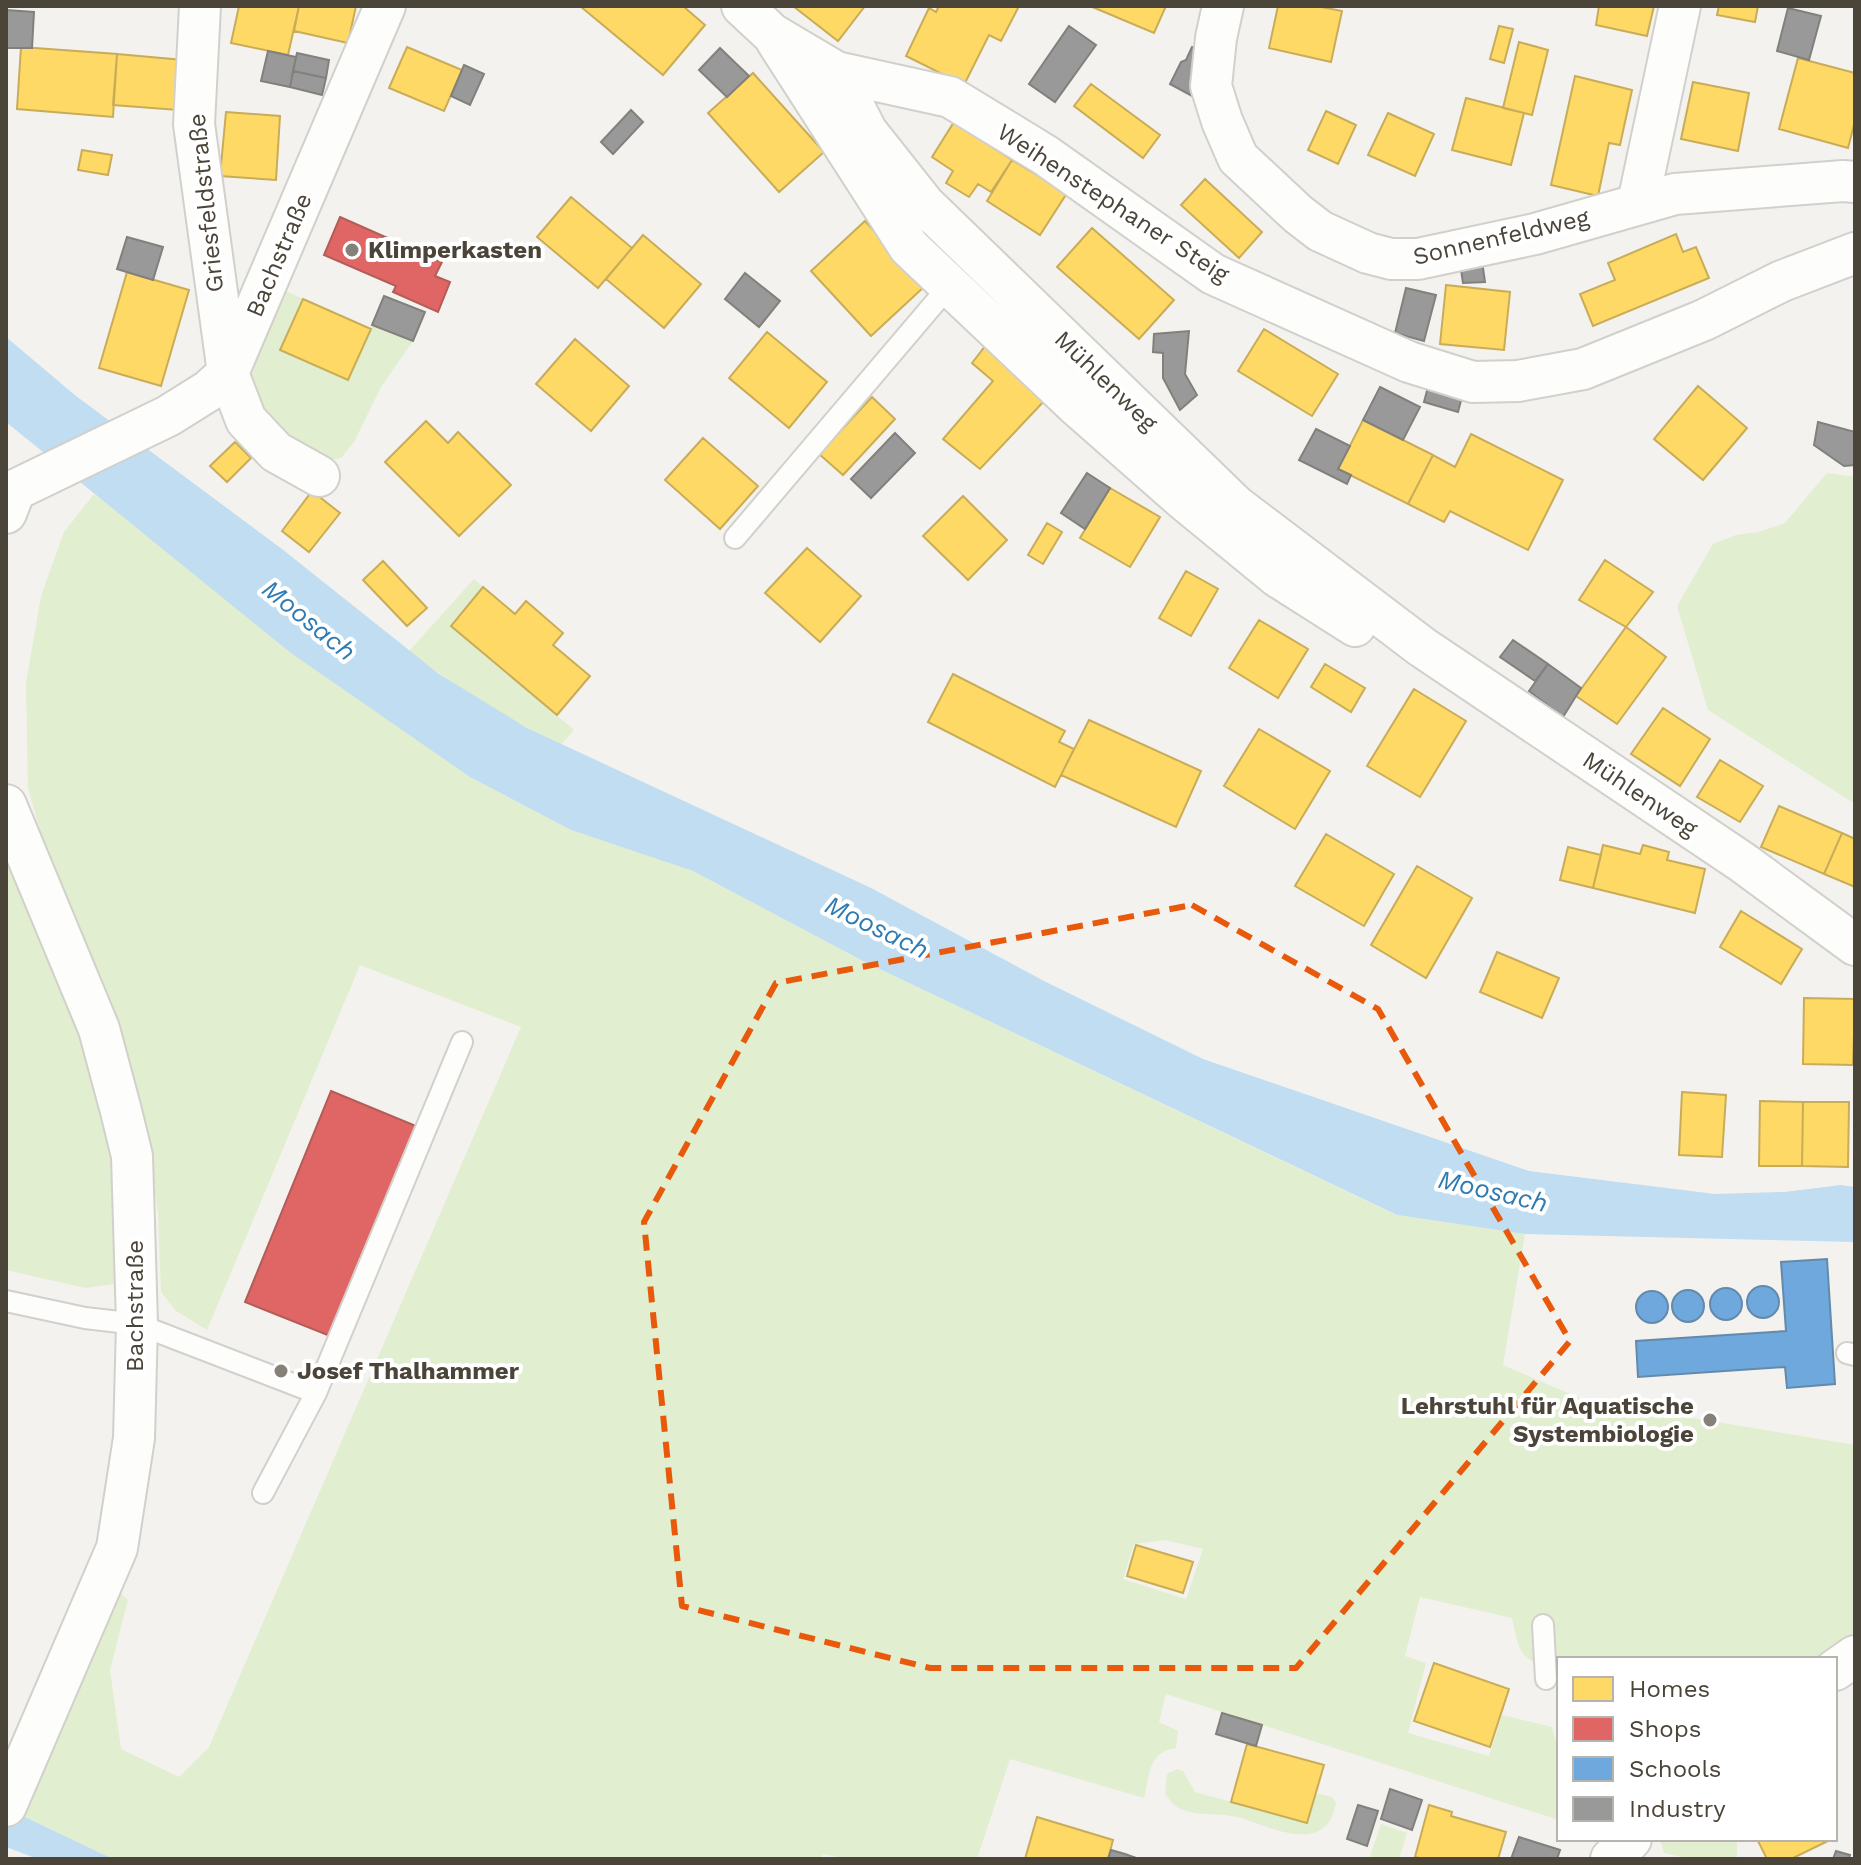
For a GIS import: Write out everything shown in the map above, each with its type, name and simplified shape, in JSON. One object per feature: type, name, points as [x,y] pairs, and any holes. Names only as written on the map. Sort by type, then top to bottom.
[{"type":"street","name":"Griesfeldstraße","points":[[200,6],[194,124],[218,382]]},
{"type":"street","name":"Bachstraße","points":[[218,382],[385,6]]},
{"type":"street","name":"Weihenstephaner Steig","points":[[742,6],[772,34],[836,72],[950,97],[1045,155],[1213,274],[1409,362],[1473,382],[1518,381],[1583,369],[1704,320],[1782,281],[1855,253]]},
{"type":"street","name":"Sonnenfeldweg","points":[[1223,6],[1211,86],[1238,158],[1320,231],[1368,253],[1391,259],[1418,259],[1535,234],[1675,194],[1855,182]]},
{"type":"street","points":[[1638,203],[1680,6]]},
{"type":"street","name":"Mühlenweg","points":[[772,34],[909,247],[1077,406],[1278,577],[1358,628],[1389,641],[1422,647]]},
{"type":"street","name":"Mühlenweg","points":[[836,72],[867,132],[924,204],[1236,506],[1422,647],[1742,862],[1855,945]]},
{"type":"street","points":[[19,491],[168,416],[218,382],[246,420],[276,452],[319,476]]},
{"type":"street","name":"Bachstraße","points":[[6,805],[99,1029],[121,1111],[132,1156],[137,1324],[134,1438],[117,1548],[10,1799]]},
{"type":"street","points":[[1837,1669],[1855,1656]]},
{"type":"street","points":[[1611,1859],[1629,1841]]},
{"type":"lane","points":[[735,538],[950,285]]},
{"type":"lane","points":[[263,1493],[316,1393],[462,1042]]},
{"type":"lane","points":[[6,1301],[85,1318],[137,1324],[316,1393]]},
{"type":"lane","points":[[1543,1625],[1546,1679]]},
{"type":"highlighted area","points":[[1192,905],[1378,1009],[1570,1341],[1296,1668],[930,1668],[682,1606],[644,1222],[776,983]]},
{"type":"green space","points":[[284,290],[303,299],[281,350],[348,380],[372,325],[413,341],[381,387],[354,442],[341,458],[324,461],[278,432],[256,398],[251,376]]},
{"type":"green space","points":[[1827,473],[1855,477],[1855,804],[1708,710],[1677,606],[1713,544],[1785,523]]},
{"type":"green space","points":[[94,494],[470,777],[571,830],[693,871],[865,962],[1396,1215],[1525,1234],[1503,1365],[1584,1400],[1855,1445],[1855,1639],[1822,1657],[1557,1657],[1557,1671],[1524,1655],[1512,1618],[1420,1597],[1405,1656],[1426,1663],[1408,1733],[1489,1756],[1502,1715],[1552,1727],[1557,1745],[1557,1819],[1166,1694],[1159,1722],[1178,1731],[1176,1748],[1167,1750],[1155,1759],[1144,1798],[1010,1759],[977,1859],[847,1859],[823,1854],[821,1859],[113,1859],[25,1817],[78,1674],[117,1590],[128,1600],[110,1670],[121,1749],[179,1777],[209,1747],[521,1027],[360,965],[207,1330],[176,1311],[161,1292],[158,1213],[148,1151],[115,1022],[42,837],[28,788],[26,683],[41,596],[64,532]],"holes":[[[1165,1540],[1203,1549],[1186,1599],[1123,1579],[1134,1544]]]},
{"type":"green space","points":[[474,579],[483,587],[451,626],[574,730],[561,745],[483,702],[409,651]]},
{"type":"green space","points":[[6,854],[85,1029],[112,1124],[121,1283],[85,1288],[6,1270]]},
{"type":"green space","points":[[1177,1769],[1183,1771],[1195,1792],[1307,1823],[1316,1793],[1332,1797],[1336,1803],[1330,1820],[1321,1830],[1308,1834],[1279,1831],[1237,1817],[1179,1808],[1165,1793],[1167,1774]]},
{"type":"green space","points":[[1381,1824],[1407,1833],[1399,1859],[1369,1859]]},
{"type":"green space","points":[[1661,1841],[1737,1841],[1737,1859],[1690,1859],[1664,1853]]},
{"type":"water","name":"Moosach","points":[[6,337],[76,396],[282,549],[439,674],[527,728],[871,888],[1046,982],[1203,1059],[1529,1171],[1715,1194],[1784,1192],[1841,1185],[1855,1187],[1855,1242],[1525,1234],[1397,1215],[865,962],[693,871],[571,830],[470,777],[291,653],[6,422]]},
{"type":"water","points":[[6,1808],[113,1859],[38,1859],[6,1847]]},
{"type":"building: Homes","points":[[239,6],[299,6],[288,55],[231,43]]},
{"type":"building: Homes","points":[[299,6],[356,6],[348,43],[294,31]]},
{"type":"building: Homes","points":[[580,6],[683,6],[705,25],[663,75]]},
{"type":"building: Homes","points":[[793,6],[865,6],[838,41]]},
{"type":"building: Homes","points":[[939,6],[1019,6],[1001,41],[989,35],[964,85],[906,56],[929,8],[936,12]]},
{"type":"building: Homes","points":[[1090,6],[1166,6],[1154,33]]},
{"type":"building: Homes","points":[[1278,6],[1316,6],[1342,11],[1331,62],[1269,48]]},
{"type":"building: Homes","points":[[1599,6],[1654,6],[1647,36],[1596,25]]},
{"type":"building: Homes","points":[[1719,6],[1758,6],[1755,22],[1717,15]]},
{"type":"building: Homes","points":[[1499,26],[1513,29],[1504,63],[1490,59]]},
{"type":"building: Homes","points":[[1519,42],[1548,50],[1532,115],[1503,108]]},
{"type":"building: Homes","points":[[21,47],[117,54],[113,117],[17,109]]},
{"type":"building: Homes","points":[[407,47],[462,70],[444,111],[389,88]]},
{"type":"building: Homes","points":[[117,54],[183,60],[178,110],[113,105]]},
{"type":"building: Homes","points":[[1798,58],[1855,73],[1855,121],[1848,148],[1779,129]]},
{"type":"building: Homes","points":[[753,73],[824,152],[779,192],[708,113]]},
{"type":"building: Homes","points":[[1575,76],[1632,90],[1620,145],[1609,143],[1598,196],[1551,185]]},
{"type":"building: Homes","points":[[1693,82],[1749,93],[1738,151],[1681,139]]},
{"type":"building: Homes","points":[[1091,84],[1160,135],[1143,158],[1074,106]]},
{"type":"building: Homes","points":[[1466,98],[1524,113],[1511,165],[1452,150]]},
{"type":"building: Homes","points":[[1326,111],[1356,125],[1338,164],[1308,150]]},
{"type":"building: Homes","points":[[226,112],[280,116],[276,180],[220,176]]},
{"type":"building: Homes","points":[[1388,113],[1434,134],[1415,176],[1368,155]]},
{"type":"building: Homes","points":[[954,122],[1012,160],[991,192],[978,184],[969,197],[946,183],[953,171],[932,157]]},
{"type":"building: Homes","points":[[82,150],[112,155],[108,175],[78,170]]},
{"type":"building: Homes","points":[[1012,160],[1067,193],[1040,235],[987,201]]},
{"type":"building: Homes","points":[[1205,179],[1262,232],[1239,258],[1181,205]]},
{"type":"building: Homes","points":[[571,197],[632,248],[598,288],[537,237]]},
{"type":"building: Homes","points":[[865,221],[925,286],[871,336],[811,271]]},
{"type":"building: Homes","points":[[1092,228],[1174,300],[1139,339],[1057,267]]},
{"type":"building: Homes","points":[[1676,234],[1683,252],[1696,247],[1709,278],[1593,326],[1580,294],[1615,280],[1608,263]]},
{"type":"building: Homes","points":[[643,235],[701,284],[664,328],[606,279]]},
{"type":"building: Homes","points":[[127,272],[189,290],[161,386],[99,368]]},
{"type":"building: Homes","points":[[1446,285],[1510,292],[1504,350],[1440,344]]},
{"type":"building: Homes","points":[[303,299],[371,329],[348,380],[280,350]]},
{"type":"building: Homes","points":[[1264,329],[1338,374],[1312,416],[1238,371]]},
{"type":"building: Homes","points":[[767,332],[827,382],[789,428],[729,378]]},
{"type":"building: Homes","points":[[575,339],[629,386],[591,431],[536,384]]},
{"type":"building: Homes","points":[[986,345],[1046,399],[980,469],[943,439],[993,381],[972,363]]},
{"type":"building: Homes","points":[[1698,386],[1747,428],[1703,480],[1654,439]]},
{"type":"building: Homes","points":[[872,397],[895,419],[843,475],[819,454]]},
{"type":"building: Homes","points":[[1363,420],[1433,455],[1408,504],[1338,469]]},
{"type":"building: Homes","points":[[426,421],[448,443],[458,432],[511,485],[459,536],[385,462]]},
{"type":"building: Homes","points":[[1471,434],[1563,480],[1528,550],[1450,511],[1444,522],[1408,504],[1433,455],[1455,467]]},
{"type":"building: Homes","points":[[703,438],[758,486],[720,529],[665,480]]},
{"type":"building: Homes","points":[[235,442],[251,458],[227,482],[210,466]]},
{"type":"building: Homes","points":[[1110,488],[1160,517],[1130,567],[1080,538]]},
{"type":"building: Homes","points":[[312,491],[340,513],[309,552],[282,531]]},
{"type":"building: Homes","points":[[963,496],[1007,540],[968,580],[923,536]]},
{"type":"building: Homes","points":[[1047,523],[1062,532],[1043,564],[1028,555]]},
{"type":"building: Homes","points":[[807,548],[861,596],[820,642],[765,593]]},
{"type":"building: Homes","points":[[1605,560],[1653,592],[1626,627],[1579,600]]},
{"type":"building: Homes","points":[[383,561],[427,608],[407,626],[363,580]]},
{"type":"building: Homes","points":[[1186,571],[1218,589],[1191,636],[1159,618]]},
{"type":"building: Homes","points":[[483,587],[515,614],[526,601],[563,633],[553,645],[590,676],[557,715],[451,626]]},
{"type":"building: Homes","points":[[1259,620],[1308,649],[1278,698],[1229,668]]},
{"type":"building: Homes","points":[[1626,627],[1666,657],[1617,724],[1576,696]]},
{"type":"building: Homes","points":[[1325,664],[1365,688],[1351,712],[1311,687]]},
{"type":"building: Homes","points":[[953,674],[1065,731],[1059,742],[1074,749],[1055,787],[928,722]]},
{"type":"building: Homes","points":[[1414,689],[1466,721],[1420,797],[1367,766]]},
{"type":"building: Homes","points":[[1663,708],[1710,739],[1680,786],[1631,754]]},
{"type":"building: Homes","points":[[1089,720],[1201,771],[1176,827],[1061,775]]},
{"type":"building: Homes","points":[[1259,729],[1330,771],[1295,829],[1224,786]]},
{"type":"building: Homes","points":[[1720,760],[1763,786],[1740,822],[1697,797]]},
{"type":"building: Homes","points":[[1779,806],[1842,833],[1824,874],[1761,847]]},
{"type":"building: Homes","points":[[1842,833],[1855,839],[1855,887],[1824,874]]},
{"type":"building: Homes","points":[[1326,834],[1394,874],[1364,926],[1295,886]]},
{"type":"building: Homes","points":[[1603,845],[1640,854],[1643,845],[1669,852],[1667,860],[1705,869],[1695,913],[1593,888]]},
{"type":"building: Homes","points":[[1568,847],[1601,855],[1593,888],[1560,880]]},
{"type":"building: Homes","points":[[1417,866],[1472,898],[1426,978],[1371,945]]},
{"type":"building: Homes","points":[[1741,911],[1802,949],[1781,984],[1720,947]]},
{"type":"building: Homes","points":[[1497,952],[1559,978],[1542,1018],[1480,992]]},
{"type":"building: Homes","points":[[1804,998],[1855,999],[1853,1065],[1803,1064]]},
{"type":"building: Homes","points":[[1682,1092],[1726,1095],[1722,1157],[1679,1155]]},
{"type":"building: Homes","points":[[1760,1101],[1803,1102],[1802,1166],[1759,1166]]},
{"type":"building: Homes","points":[[1803,1102],[1849,1102],[1848,1167],[1802,1166]]},
{"type":"building: Homes","points":[[1136,1545],[1193,1562],[1183,1593],[1127,1576]]},
{"type":"building: Homes","points":[[1434,1663],[1509,1689],[1490,1747],[1414,1721]]},
{"type":"building: Homes","points":[[1247,1744],[1324,1765],[1307,1823],[1231,1802]]},
{"type":"building: Homes","points":[[1429,1805],[1452,1812],[1451,1816],[1506,1832],[1498,1859],[1415,1857]]},
{"type":"building: Homes","points":[[1037,1817],[1113,1840],[1108,1859],[1025,1859]]},
{"type":"building: Homes","points":[[1758,1841],[1828,1841],[1791,1859],[1767,1859]]},
{"type":"building: Shops","points":[[340,217],[442,262],[435,276],[450,282],[438,312],[393,292],[396,286],[324,255]]},
{"type":"building: Shops","points":[[331,1091],[416,1126],[330,1336],[245,1302]]},
{"type":"building: Schools","points":[[1827,1259],[1835,1384],[1787,1388],[1785,1367],[1638,1377],[1636,1341],[1786,1331],[1781,1262]]},
{"type":"building: Schools","points":[[1763,1286],[1775,1290],[1779,1302],[1775,1314],[1763,1318],[1751,1314],[1747,1302],[1751,1290]]},
{"type":"building: Schools","points":[[1726,1288],[1738,1292],[1742,1304],[1738,1316],[1726,1320],[1714,1316],[1710,1304],[1714,1292]]},
{"type":"building: Schools","points":[[1688,1290],[1700,1294],[1704,1306],[1700,1318],[1688,1322],[1676,1318],[1672,1306],[1676,1294]]},
{"type":"building: Schools","points":[[1652,1291],[1664,1295],[1668,1307],[1664,1319],[1652,1323],[1640,1319],[1636,1307],[1640,1295]]},
{"type":"building: Industry","points":[[1788,8],[1821,16],[1809,60],[1777,51]]},
{"type":"building: Industry","points":[[6,10],[34,12],[32,48],[6,48]]},
{"type":"building: Industry","points":[[1069,26],[1096,45],[1055,102],[1029,84]]},
{"type":"building: Industry","points":[[1192,47],[1207,54],[1194,97],[1170,84]]},
{"type":"building: Industry","points":[[720,48],[749,76],[727,97],[699,70]]},
{"type":"building: Industry","points":[[268,51],[296,57],[290,87],[261,81]]},
{"type":"building: Industry","points":[[297,53],[329,60],[326,78],[293,71]]},
{"type":"building: Industry","points":[[464,65],[484,74],[470,105],[451,96]]},
{"type":"building: Industry","points":[[293,71],[326,78],[322,95],[290,87]]},
{"type":"building: Industry","points":[[631,110],[643,122],[613,154],[601,142]]},
{"type":"building: Industry","points":[[127,237],[163,247],[153,280],[117,269]]},
{"type":"building: Industry","points":[[1482,261],[1485,282],[1463,283],[1460,263]]},
{"type":"building: Industry","points":[[745,273],[780,301],[759,327],[725,299]]},
{"type":"building: Industry","points":[[1406,288],[1436,295],[1424,341],[1395,333]]},
{"type":"building: Industry","points":[[384,296],[425,312],[413,341],[372,325]]},
{"type":"building: Industry","points":[[1189,331],[1185,374],[1197,395],[1180,410],[1163,378],[1163,353],[1153,352],[1154,334]]},
{"type":"building: Industry","points":[[1429,383],[1463,393],[1458,412],[1424,402]]},
{"type":"building: Industry","points":[[1380,387],[1420,407],[1403,440],[1363,420]]},
{"type":"building: Industry","points":[[1818,422],[1855,432],[1855,465],[1844,466],[1814,445]]},
{"type":"building: Industry","points":[[1316,429],[1350,446],[1338,469],[1351,475],[1347,484],[1299,460]]},
{"type":"building: Industry","points":[[895,433],[915,453],[871,498],[851,479]]},
{"type":"building: Industry","points":[[1087,473],[1110,488],[1085,529],[1061,513]]},
{"type":"building: Industry","points":[[1513,640],[1548,664],[1535,681],[1500,657]]},
{"type":"building: Industry","points":[[1548,664],[1581,688],[1563,717],[1529,691]]},
{"type":"building: Industry","points":[[1222,1713],[1262,1725],[1256,1746],[1216,1734]]},
{"type":"building: Industry","points":[[1390,1789],[1422,1800],[1412,1830],[1381,1819]]},
{"type":"building: Industry","points":[[1358,1805],[1378,1811],[1367,1846],[1347,1839]]},
{"type":"building: Industry","points":[[1519,1837],[1560,1850],[1557,1859],[1511,1859]]},
{"type":"building: Industry","points":[[1111,1850],[1125,1854],[1139,1859],[1108,1859]]},
{"type":"building: Industry","points":[[1836,1851],[1850,1855],[1849,1859],[1833,1859]]},
{"type":"place","name":"Klimperkasten","points":[[352,250]]},
{"type":"place","name":"Josef Thalhammer","points":[[281,1371]]},
{"type":"place","name":"Lehrstuhl für Aquatische Systembiologie","points":[[1710,1420]]}]
